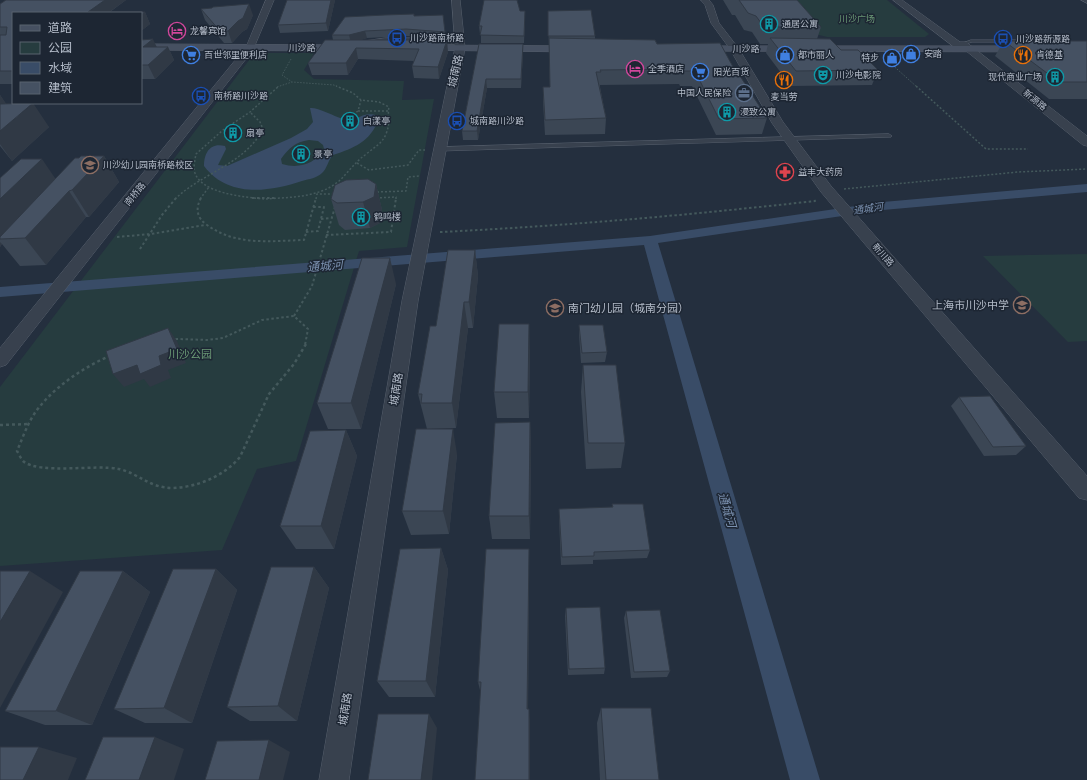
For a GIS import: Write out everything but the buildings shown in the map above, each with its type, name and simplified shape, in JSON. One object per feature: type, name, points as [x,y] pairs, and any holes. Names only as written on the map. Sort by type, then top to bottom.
[{"type":"main road","name":"川沙路","points":[[142,43],[252,45],[297,48],[585,46]]},
{"type":"main road","name":"川沙路","points":[[142,47],[354,43],[460,46]]},
{"type":"main road","name":"川沙路","points":[[686,47],[874,48],[963,45]]},
{"type":"main road","name":"川沙路","points":[[732,47],[963,45],[1085,46]]},
{"type":"street","name":"南桥路","points":[[0,360],[252,45],[270,0]]},
{"type":"street","name":"城南路","points":[[334,780],[410,301],[460,46],[456,0]]},
{"type":"street","name":"新川路","points":[[704,0],[708,5],[715,23],[732,47],[790,139],[828,191],[1087,491]]},
{"type":"street","name":"新源路","points":[[897,0],[963,45],[1087,142]]},
{"type":"lane","points":[[963,45],[971,41],[1024,41]]},
{"type":"lane","points":[[142,50],[177,47]]},
{"type":"lane","points":[[439,149],[889,136]]},
{"type":"path","points":[[292,82],[282,75],[297,48]]},
{"type":"path","points":[[874,48],[986,149],[1028,149]]},
{"type":"path","points":[[209,187],[201,196],[197,207],[198,217],[225,236],[260,241],[304,240],[317,194],[338,182],[357,162],[380,144],[386,135],[390,121],[388,111],[389,107],[385,103],[361,100],[353,93],[334,84],[292,82],[278,86],[250,112],[223,130],[196,154],[194,170],[199,180],[209,187],[241,197],[265,199],[317,194],[339,193]]},
{"type":"path","points":[[358,111],[361,100]]},
{"type":"path","points":[[350,117],[358,111],[388,111]]},
{"type":"path","points":[[140,249],[168,206],[176,197],[199,180],[225,165],[258,140],[263,129],[260,122],[250,112]]},
{"type":"path","points":[[357,162],[369,170],[408,165],[419,150],[439,149]]},
{"type":"path","points":[[828,191],[1018,172],[1087,169]]},
{"type":"path","points":[[376,192],[406,190],[408,177],[434,176]]},
{"type":"path","points":[[424,233],[491,230],[712,212],[815,201],[811,194]]},
{"type":"path","points":[[326,235],[391,232],[396,197],[374,198]]},
{"type":"path","points":[[294,316],[312,286],[335,206]]},
{"type":"path","points":[[306,232],[318,231],[324,207],[313,208]]},
{"type":"path","points":[[321,219],[331,218]]},
{"type":"path","points":[[99,238],[151,234],[206,224]]},
{"type":"path","points":[[294,316],[308,329],[309,340],[294,364],[276,384],[260,408],[239,459],[220,475],[200,483],[179,488],[153,485],[122,470],[90,467],[55,469],[33,466],[24,461],[17,451],[29,424],[40,406],[76,375],[100,360],[128,349],[152,342],[178,339],[216,339],[233,336],[259,322],[294,316]]},
{"type":"path","points":[[0,425],[29,424]]},
{"type":"green space","name":"川沙广场","points":[[785,0],[887,0],[929,34],[925,37],[827,37],[815,34]]},
{"type":"green space","name":"川沙公园","points":[[262,53],[314,53],[304,70],[314,79],[404,81],[402,100],[434,99],[407,247],[359,251],[296,461],[257,469],[222,550],[0,566],[0,387],[253,55]]},
{"type":"green space","points":[[1087,254],[1087,341],[1068,342],[983,256]]},
{"type":"water","points":[[310,108],[321,110],[343,119],[341,125],[356,124],[358,118],[368,114],[378,116],[379,119],[366,139],[348,150],[333,155],[320,175],[289,185],[263,190],[237,188],[214,176],[204,166],[205,157],[212,147],[220,145],[225,146],[226,149],[218,165],[227,166],[291,138],[307,129],[313,122]],"holes":[[[304,141],[318,141],[323,145],[324,149],[311,162],[294,166],[282,164],[281,159],[293,146]]]},
{"type":"waterway","name":"通城河","points":[[650,240],[883,206],[1087,188]]},
{"type":"waterway","name":"通城河","points":[[0,292],[650,240]]},
{"type":"waterway","name":"通城河","points":[[650,240],[805,780]]},
{"type":"place","name":"通居公寓","points":[[769,24]]},
{"type":"place","name":"龙馨宾馆","points":[[177,31]]},
{"type":"place","name":"川沙路南桥路","points":[[397,38]]},
{"type":"place","name":"川沙路新源路","points":[[1003,39]]},
{"type":"place","name":"安踏","points":[[911,54]]},
{"type":"place","name":"百世邻里便利店","points":[[191,55]]},
{"type":"place","name":"都市丽人","points":[[785,55]]},
{"type":"place","name":"肯德基","points":[[1023,55]]},
{"type":"place","name":"特步","points":[[892,58]]},
{"type":"place","name":"全季酒店","points":[[635,69]]},
{"type":"place","name":"阳光百货","points":[[700,72]]},
{"type":"place","name":"川沙电影院","points":[[823,75]]},
{"type":"place","name":"现代商业广场","points":[[1055,77]]},
{"type":"place","name":"麦当劳","points":[[784,80]]},
{"type":"place","name":"中国人民保险","points":[[744,93]]},
{"type":"place","name":"南桥路川沙路","points":[[201,96]]},
{"type":"place","name":"漫致公寓","points":[[727,112]]},
{"type":"place","name":"白漾亭","points":[[350,121]]},
{"type":"place","name":"城南路川沙路","points":[[457,121]]},
{"type":"place","name":"扇亭","points":[[233,133]]},
{"type":"place","name":"景亭","points":[[301,154]]},
{"type":"place","name":"川沙幼儿园南桥路校区","points":[[90,165]]},
{"type":"place","name":"益丰大药房","points":[[785,172]]},
{"type":"place","name":"鹤鸣楼","points":[[361,217]]},
{"type":"place","name":"上海市川沙中学","points":[[1022,305]]},
{"type":"place","name":"南门幼儿园（城南分园）","points":[[555,308]]}]
